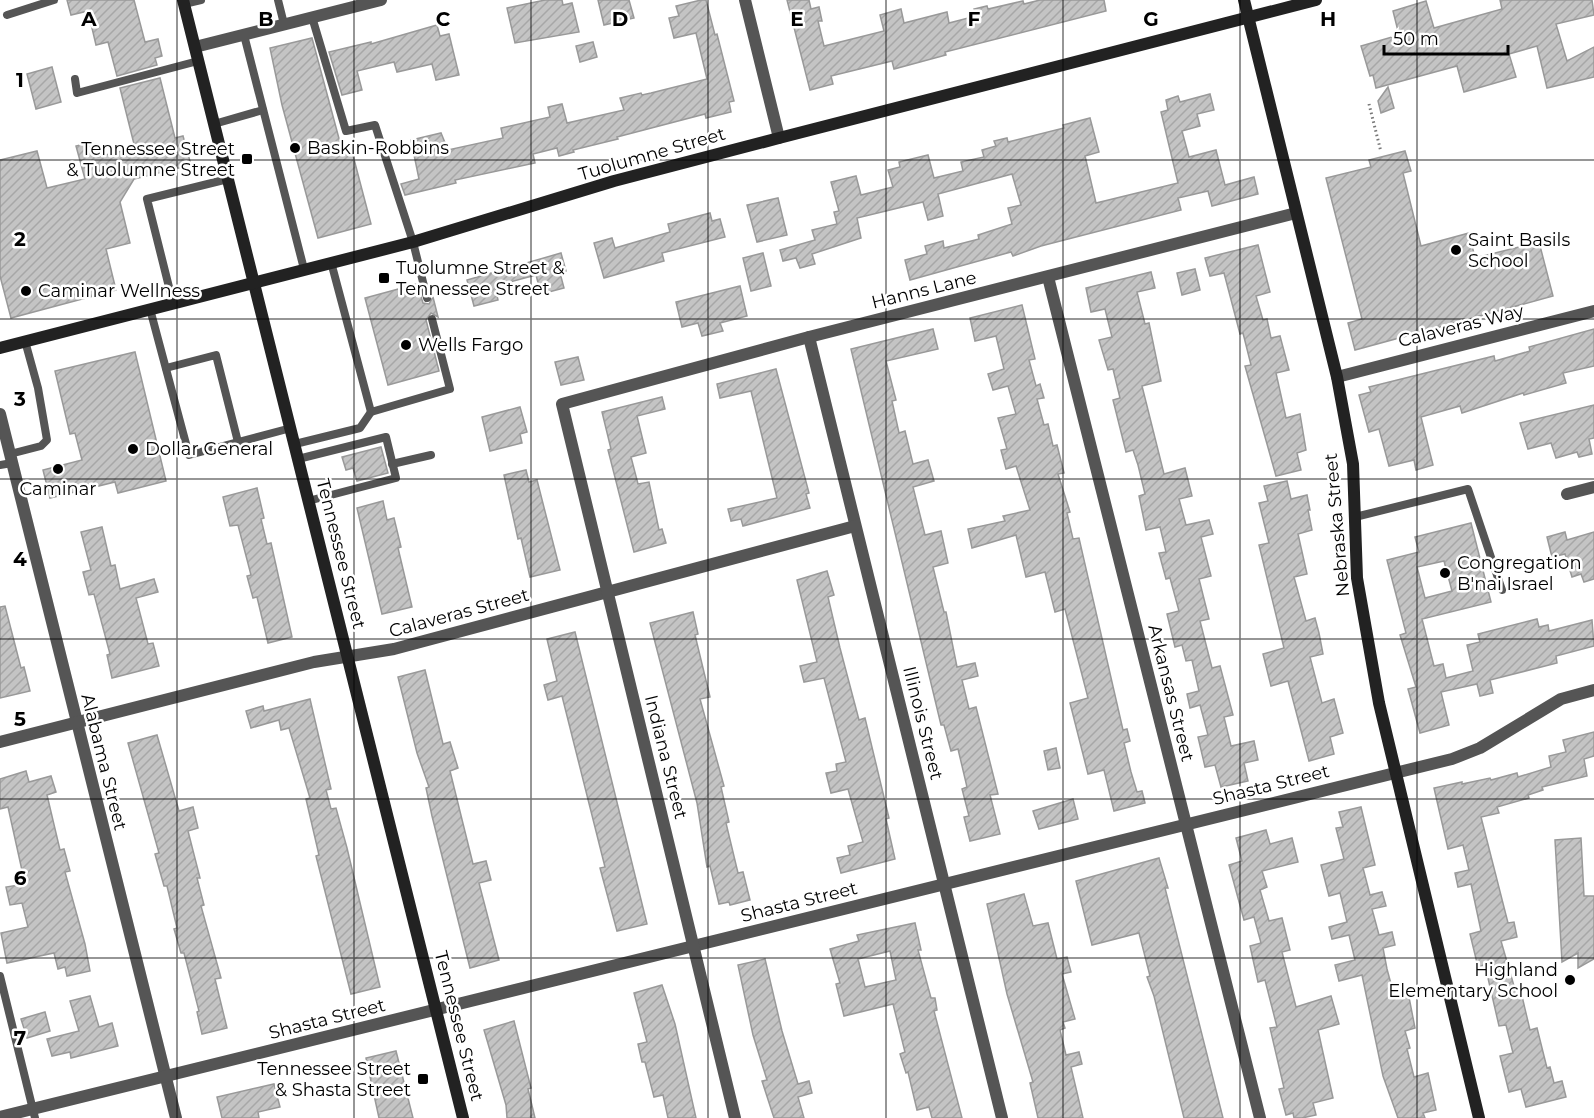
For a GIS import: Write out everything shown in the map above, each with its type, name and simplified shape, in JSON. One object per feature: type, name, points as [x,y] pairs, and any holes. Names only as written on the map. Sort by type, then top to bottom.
[{"type":"main road","name":"Nebraska Street","points":[[1244,0],[1337,377],[1353,464],[1357,578],[1379,703],[1479,1118]]},
{"type":"main road","name":"Tuolumne Street","points":[[0,348],[414,242],[614,181],[1316,0]]},
{"type":"main road","name":"Tennessee Street","points":[[184,2],[463,1118]]},
{"type":"street","points":[[195,47],[381,0]]},
{"type":"street","points":[[745,0],[779,138]]},
{"type":"street","name":"Hanns Lane","points":[[562,404],[809,337],[1296,213]]},
{"type":"street","name":"Arkansas Street","points":[[1048,277],[1260,1118]]},
{"type":"street","name":"Calaveras Way","points":[[1337,377],[1594,311]]},
{"type":"street","name":"Illinois Street","points":[[809,337],[1002,1118]]},
{"type":"street","name":"Indiana Street","points":[[562,404],[735,1118]]},
{"type":"street","name":"Alabama Street","points":[[0,414],[7,461],[176,1118]]},
{"type":"street","points":[[1567,494],[1594,487]]},
{"type":"street","name":"Calaveras Street","points":[[0,742],[348,655],[394,649],[855,526]]},
{"type":"street","name":"Shasta Street","points":[[0,1118],[34,1114],[436,1010],[1452,759],[1480,748],[1561,699],[1594,690]]},
{"type":"lane","points":[[7,15],[54,0]]},
{"type":"lane","points":[[184,2],[201,0]]},
{"type":"lane","points":[[278,0],[284,24]]},
{"type":"lane","points":[[312,17],[346,131],[375,125],[414,242],[427,298]]},
{"type":"lane","points":[[244,35],[304,269]]},
{"type":"lane","points":[[75,79],[77,93],[198,61]]},
{"type":"lane","points":[[214,124],[263,110]]},
{"type":"lane","points":[[172,303],[147,199],[228,179]]},
{"type":"lane","points":[[332,262],[371,412]]},
{"type":"lane","points":[[150,309],[189,455],[291,428]]},
{"type":"lane","points":[[295,444],[360,428],[371,412],[450,389],[432,319]]},
{"type":"lane","points":[[7,461],[41,446],[47,440],[38,388],[25,341]]},
{"type":"lane","points":[[166,368],[216,355],[238,442]]},
{"type":"lane","points":[[298,459],[386,437],[396,478],[308,501]]},
{"type":"lane","points":[[392,464],[431,455]]},
{"type":"lane","points":[[1355,517],[1468,489],[1502,590]]},
{"type":"lane","points":[[0,975],[34,1114]]},
{"type":"path","points":[[1369,104],[1381,152]]},
{"type":"building","points":[[67,0],[134,0],[145,42],[158,39],[162,56],[155,58],[157,65],[117,76],[108,42],[96,45],[88,11],[71,15]]},
{"type":"building","points":[[545,0],[562,0],[563,5],[572,3],[579,32],[515,43],[507,8]]},
{"type":"building","points":[[598,0],[629,0],[634,18],[604,25]]},
{"type":"building","points":[[706,0],[715,35],[717,34],[734,101],[729,102],[731,112],[706,118],[705,114],[617,137],[618,139],[573,150],[574,152],[559,156],[557,148],[533,154],[535,163],[455,180],[456,183],[405,195],[401,184],[419,179],[411,140],[441,133],[448,150],[503,138],[501,128],[550,117],[548,107],[562,104],[567,123],[624,110],[620,98],[707,79],[696,33],[674,38],[669,18],[679,16],[676,6]]},
{"type":"building","points":[[787,0],[809,0],[811,9],[819,7],[822,21],[818,21],[824,46],[884,31],[880,15],[901,9],[904,23],[947,12],[949,23],[976,16],[974,9],[987,6],[988,9],[1023,1],[1024,4],[1040,0],[1104,0],[1106,11],[945,52],[946,55],[894,69],[892,61],[831,76],[833,84],[810,90]]},
{"type":"building","points":[[1500,0],[1592,0],[1594,15],[1556,24],[1567,61],[1594,47],[1594,77],[1547,88],[1537,46],[1509,54],[1516,77],[1464,92],[1457,66],[1376,88],[1361,46],[1399,35],[1393,11],[1426,1],[1434,28],[1502,9]]},
{"type":"building","points":[[437,25],[440,36],[449,34],[459,75],[436,80],[432,64],[397,72],[394,62],[357,71],[362,90],[342,95],[329,52],[371,42],[371,44]]},
{"type":"building","points":[[312,38],[341,146],[350,144],[371,224],[318,238],[282,105],[270,48]]},
{"type":"building","points":[[593,42],[597,57],[580,62],[576,46]]},
{"type":"building","points":[[52,67],[61,102],[36,109],[27,74]]},
{"type":"building","points":[[160,78],[175,138],[183,136],[191,165],[134,179],[120,202],[130,243],[106,249],[116,290],[11,318],[0,276],[0,160],[37,151],[47,188],[85,179],[76,146],[93,142],[97,157],[135,148],[120,88]]},
{"type":"building","points":[[1388,87],[1394,108],[1381,113],[1378,101]]},
{"type":"building","points":[[1210,94],[1214,110],[1197,114],[1200,126],[1182,131],[1189,157],[1216,150],[1225,185],[1254,177],[1258,194],[1212,206],[1208,191],[1178,198],[1181,210],[1041,246],[1013,256],[1011,252],[910,280],[905,260],[927,254],[925,246],[943,241],[944,248],[979,239],[978,235],[1012,224],[1008,208],[1021,205],[1012,174],[938,194],[943,216],[928,220],[923,202],[857,218],[861,238],[812,254],[815,264],[800,268],[796,258],[783,261],[780,250],[815,240],[812,230],[837,224],[834,212],[839,211],[831,182],[856,176],[861,195],[893,187],[888,170],[900,167],[899,162],[928,155],[934,178],[963,171],[961,162],[984,157],[982,150],[996,146],[994,141],[1007,138],[1008,142],[1064,128],[1063,125],[1090,118],[1099,152],[1085,156],[1096,203],[1178,183],[1161,112],[1168,110],[1166,100],[1178,96],[1180,102]]},
{"type":"building","points":[[1405,151],[1411,171],[1403,173],[1421,246],[1469,233],[1475,258],[1539,242],[1553,296],[1355,350],[1348,323],[1362,319],[1326,178],[1371,167],[1369,160]]},
{"type":"building","points":[[778,198],[787,235],[757,242],[747,205]]},
{"type":"building","points":[[710,213],[712,221],[720,219],[725,237],[662,253],[664,261],[604,278],[594,243],[612,238],[615,248],[670,232],[668,224]]},
{"type":"building","points":[[1258,245],[1270,292],[1256,296],[1263,320],[1267,319],[1271,338],[1280,336],[1289,370],[1276,373],[1286,418],[1300,414],[1306,450],[1297,453],[1301,470],[1276,476],[1245,366],[1251,365],[1243,333],[1240,334],[1224,273],[1210,276],[1205,258]]},
{"type":"building","points":[[561,253],[566,271],[560,273],[564,288],[541,294],[536,275],[495,286],[498,300],[474,306],[467,280]]},
{"type":"building","points":[[763,253],[771,286],[751,291],[743,258]]},
{"type":"building","points":[[1195,269],[1200,290],[1182,295],[1177,273]]},
{"type":"building","points":[[1151,272],[1155,288],[1137,292],[1145,324],[1149,323],[1161,381],[1142,386],[1164,474],[1185,468],[1192,496],[1179,499],[1186,525],[1209,520],[1213,534],[1201,537],[1211,576],[1199,579],[1209,619],[1200,621],[1212,668],[1220,666],[1233,715],[1224,717],[1231,746],[1254,741],[1258,760],[1244,763],[1248,781],[1221,787],[1215,765],[1205,767],[1198,737],[1208,735],[1200,705],[1190,708],[1187,694],[1199,691],[1192,660],[1186,661],[1182,645],[1175,647],[1167,614],[1179,611],[1170,578],[1166,579],[1159,553],[1166,552],[1160,527],[1146,530],[1139,496],[1145,494],[1138,465],[1133,450],[1126,452],[1113,400],[1120,398],[1113,369],[1108,370],[1099,340],[1112,337],[1105,309],[1091,312],[1086,288]]},
{"type":"building","name":"Wells Fargo","points":[[417,284],[423,303],[429,304],[433,297],[438,317],[431,313],[426,320],[439,371],[388,385],[365,298]]},
{"type":"building","points":[[740,286],[747,316],[720,323],[723,331],[702,336],[698,323],[682,327],[676,302]]},
{"type":"building","points":[[1022,305],[1035,359],[1029,360],[1036,386],[1040,384],[1044,398],[1037,399],[1044,425],[1048,424],[1053,446],[1057,445],[1064,473],[1058,474],[1070,512],[1067,513],[1073,539],[1079,538],[1123,730],[1127,729],[1130,741],[1124,743],[1131,772],[1137,792],[1142,791],[1145,803],[1114,811],[1104,770],[1088,774],[1070,703],[1088,698],[1065,609],[1055,612],[1045,572],[1026,577],[1016,535],[972,548],[968,529],[1005,521],[1003,516],[1030,510],[1016,466],[1006,469],[1001,450],[1007,449],[998,418],[1016,414],[1008,386],[993,390],[988,374],[1004,369],[996,336],[975,341],[970,318]]},
{"type":"building","points":[[933,329],[938,349],[886,361],[896,400],[892,401],[899,433],[905,431],[913,464],[928,460],[934,481],[913,487],[925,535],[941,531],[948,563],[933,567],[944,612],[946,612],[957,667],[975,663],[978,676],[962,680],[969,709],[976,707],[998,794],[990,795],[1000,834],[970,841],[964,817],[969,816],[962,789],[967,787],[958,749],[951,751],[944,725],[941,725],[851,349]]},
{"type":"building","points":[[1594,329],[1594,366],[1563,373],[1566,383],[1524,395],[1523,393],[1462,413],[1460,406],[1421,417],[1433,465],[1416,470],[1414,460],[1389,466],[1379,429],[1369,432],[1359,395],[1371,392],[1369,387],[1494,356],[1495,361],[1530,351],[1529,347]]},
{"type":"building","points":[[135,352],[166,481],[118,493],[115,482],[50,498],[43,470],[82,460],[75,433],[70,434],[55,371]]},
{"type":"building","points":[[578,357],[584,380],[561,385],[555,362]]},
{"type":"building","points":[[776,369],[809,493],[806,494],[810,508],[743,526],[741,519],[731,521],[728,509],[777,498],[751,391],[720,398],[717,384]]},
{"type":"building","points":[[662,397],[665,409],[637,416],[646,453],[631,457],[638,484],[649,482],[659,530],[662,529],[666,543],[634,552],[608,450],[611,449],[602,412]]},
{"type":"building","points":[[1594,405],[1594,438],[1589,439],[1592,454],[1579,457],[1577,452],[1556,458],[1551,443],[1528,449],[1520,423]]},
{"type":"building","points":[[520,407],[527,432],[520,434],[522,443],[490,451],[482,417]]},
{"type":"building","points":[[381,447],[388,473],[357,481],[353,468],[346,470],[342,457]]},
{"type":"building","points":[[526,470],[529,482],[537,480],[560,570],[530,577],[521,538],[518,539],[504,475]]},
{"type":"building","points":[[1287,481],[1291,499],[1307,495],[1312,530],[1298,534],[1307,574],[1294,577],[1306,621],[1315,618],[1319,633],[1323,654],[1310,657],[1322,703],[1334,699],[1343,733],[1330,737],[1334,754],[1309,761],[1288,681],[1271,686],[1263,654],[1284,648],[1259,545],[1269,543],[1259,503],[1268,501],[1264,486]]},
{"type":"building","points":[[257,488],[264,518],[261,519],[267,544],[271,543],[292,637],[268,643],[257,597],[253,598],[247,576],[251,575],[238,525],[230,526],[223,497]]},
{"type":"building","points":[[383,501],[387,520],[394,518],[401,547],[398,548],[412,607],[382,614],[357,508]]},
{"type":"building","points":[[1471,523],[1491,602],[1422,619],[1434,666],[1443,664],[1446,678],[1473,671],[1467,645],[1480,642],[1478,634],[1537,619],[1539,627],[1548,625],[1549,631],[1592,620],[1594,646],[1556,656],[1557,663],[1490,680],[1493,693],[1480,696],[1477,684],[1441,692],[1449,725],[1420,733],[1408,689],[1416,687],[1400,635],[1406,633],[1387,560],[1419,552],[1415,537]],"holes":[[[1444,561],[1452,591],[1425,598],[1417,567]]]},
{"type":"building","points":[[102,527],[111,566],[115,565],[120,589],[154,579],[158,592],[136,598],[148,644],[153,643],[159,666],[112,678],[107,655],[110,654],[94,594],[89,595],[83,572],[91,570],[81,532]]},
{"type":"building","points":[[1565,532],[1567,540],[1594,532],[1594,579],[1584,582],[1581,574],[1572,577],[1565,554],[1552,557],[1547,537]]},
{"type":"building","points":[[827,571],[834,595],[828,597],[840,648],[859,720],[865,718],[889,818],[886,819],[895,859],[841,873],[837,858],[850,855],[848,846],[863,842],[848,789],[831,793],[826,773],[837,771],[836,764],[846,762],[824,678],[804,682],[800,666],[817,662],[797,580]]},
{"type":"building","points":[[5,606],[21,668],[24,667],[30,691],[0,698],[0,607]]},
{"type":"building","points":[[693,612],[698,634],[695,635],[710,697],[700,699],[724,786],[721,787],[729,822],[726,823],[738,873],[743,872],[750,900],[730,905],[729,902],[719,904],[710,866],[707,867],[697,803],[650,623]]},
{"type":"building","points":[[575,632],[647,924],[617,931],[600,868],[605,867],[562,696],[548,700],[544,685],[557,681],[547,639]]},
{"type":"building","points":[[425,670],[443,744],[450,742],[458,768],[450,771],[473,864],[486,861],[491,880],[479,883],[499,960],[470,968],[432,816],[426,788],[429,787],[417,753],[398,677]]},
{"type":"building","points":[[310,699],[331,789],[326,790],[331,809],[336,808],[347,848],[380,987],[351,994],[316,856],[319,855],[306,799],[310,798],[289,728],[281,730],[279,720],[251,728],[246,711],[263,706],[264,711]]},
{"type":"building","points":[[1594,732],[1594,756],[1584,759],[1587,776],[1542,787],[1543,790],[1528,795],[1529,798],[1497,807],[1499,813],[1481,817],[1508,923],[1514,922],[1517,937],[1501,941],[1516,993],[1521,992],[1530,1030],[1537,1028],[1547,1068],[1550,1067],[1554,1083],[1562,1081],[1566,1097],[1526,1107],[1521,1089],[1509,1092],[1500,1056],[1513,1053],[1506,1025],[1499,1026],[1485,965],[1478,967],[1470,934],[1481,931],[1471,884],[1458,887],[1455,873],[1469,870],[1463,845],[1448,849],[1434,788],[1490,778],[1491,780],[1517,773],[1518,777],[1551,767],[1549,756],[1566,752],[1563,740]]},
{"type":"building","points":[[157,735],[179,811],[193,807],[198,828],[188,831],[200,878],[197,878],[204,905],[201,906],[221,978],[215,979],[227,1028],[202,1034],[197,1012],[199,1011],[184,953],[181,953],[174,929],[177,928],[167,886],[164,886],[155,854],[159,853],[128,743]]},
{"type":"building","points":[[1056,748],[1060,768],[1048,770],[1044,751]]},
{"type":"building","points":[[26,771],[29,782],[51,776],[56,792],[47,795],[60,850],[64,849],[70,871],[65,872],[90,971],[67,976],[65,967],[58,969],[54,953],[7,963],[1,933],[28,927],[22,903],[10,905],[6,887],[25,884],[8,807],[0,809],[0,779]]},
{"type":"building","points":[[1073,799],[1078,819],[1039,829],[1033,811]]},
{"type":"building","points":[[1361,807],[1375,865],[1363,868],[1370,895],[1382,892],[1386,906],[1372,909],[1379,935],[1392,932],[1395,945],[1383,948],[1387,969],[1394,995],[1408,992],[1415,1028],[1405,1031],[1410,1048],[1407,1049],[1414,1077],[1428,1073],[1436,1110],[1423,1113],[1425,1118],[1398,1118],[1383,1076],[1362,975],[1339,981],[1335,965],[1355,960],[1349,935],[1332,939],[1329,927],[1347,922],[1340,893],[1329,896],[1321,865],[1344,859],[1336,828],[1343,827],[1339,812]]},
{"type":"building","points":[[1266,830],[1270,844],[1292,838],[1298,862],[1262,871],[1267,887],[1260,890],[1269,921],[1282,918],[1290,950],[1282,952],[1296,1007],[1331,996],[1339,1024],[1318,1030],[1333,1098],[1313,1103],[1316,1115],[1302,1118],[1294,1118],[1293,1113],[1286,1115],[1279,1089],[1284,1088],[1270,1028],[1277,1027],[1265,980],[1258,982],[1250,946],[1261,943],[1254,917],[1244,920],[1229,865],[1242,861],[1236,838]]},
{"type":"building","points":[[1581,838],[1584,896],[1594,896],[1594,959],[1578,968],[1578,953],[1562,962],[1555,840]]},
{"type":"building","points":[[1159,858],[1223,1118],[1184,1118],[1154,996],[1147,977],[1150,976],[1139,933],[1092,945],[1076,881]]},
{"type":"building","points":[[1024,894],[1033,926],[1048,923],[1057,959],[1067,957],[1071,972],[1062,974],[1075,1019],[1063,1022],[1065,1028],[1060,1030],[1066,1055],[1079,1052],[1082,1064],[1071,1067],[1083,1118],[1038,1118],[1030,1083],[1033,1082],[1007,994],[987,904]]},
{"type":"building","points":[[915,923],[921,950],[918,950],[931,998],[935,998],[937,1010],[934,1011],[962,1118],[932,1118],[929,1107],[917,1110],[908,1072],[906,1073],[900,1054],[905,1052],[893,1004],[844,1016],[836,984],[840,983],[830,949],[859,941],[857,935]],"holes":[[[890,951],[896,980],[865,987],[858,959]]]},
{"type":"building","points":[[765,959],[782,1031],[798,1084],[809,1081],[812,1093],[798,1097],[804,1118],[774,1118],[762,1081],[767,1080],[753,1035],[738,965]]},
{"type":"building","points":[[662,985],[675,1024],[696,1118],[668,1118],[663,1095],[654,1097],[645,1062],[642,1062],[638,1044],[647,1042],[634,993]]},
{"type":"building","points":[[90,996],[99,1027],[112,1023],[118,1046],[71,1058],[70,1052],[52,1056],[47,1039],[79,1031],[70,1001]]},
{"type":"building","points":[[45,1012],[50,1031],[27,1038],[21,1019]]},
{"type":"building","points":[[514,1021],[531,1088],[528,1089],[535,1118],[507,1118],[506,1105],[484,1030]]},
{"type":"building","points":[[396,1051],[413,1118],[379,1118],[366,1058]]},
{"type":"building","points":[[274,1084],[280,1107],[258,1112],[259,1118],[222,1118],[217,1097]]},
{"type":"place","name":"Baskin-Robbins","points":[[295,148]]},
{"type":"place","name":"Tennessee Street & Tuolumne Street","points":[[247,159]]},
{"type":"place","name":"Saint Basils School","points":[[1456,250]]},
{"type":"place","name":"Tuolumne Street & Tennessee Street","points":[[384,278]]},
{"type":"place","name":"Caminar Wellness","points":[[26,291]]},
{"type":"place","name":"Wells Fargo","points":[[406,345]]},
{"type":"place","name":"Dollar General","points":[[133,449]]},
{"type":"place","name":"Caminar","points":[[58,469]]},
{"type":"place","name":"Congregation B'nai Israel","points":[[1445,573]]},
{"type":"place","name":"Highland Elementary School","points":[[1570,980]]},
{"type":"place","name":"Tennessee Street & Shasta Street","points":[[423,1079]]}]
